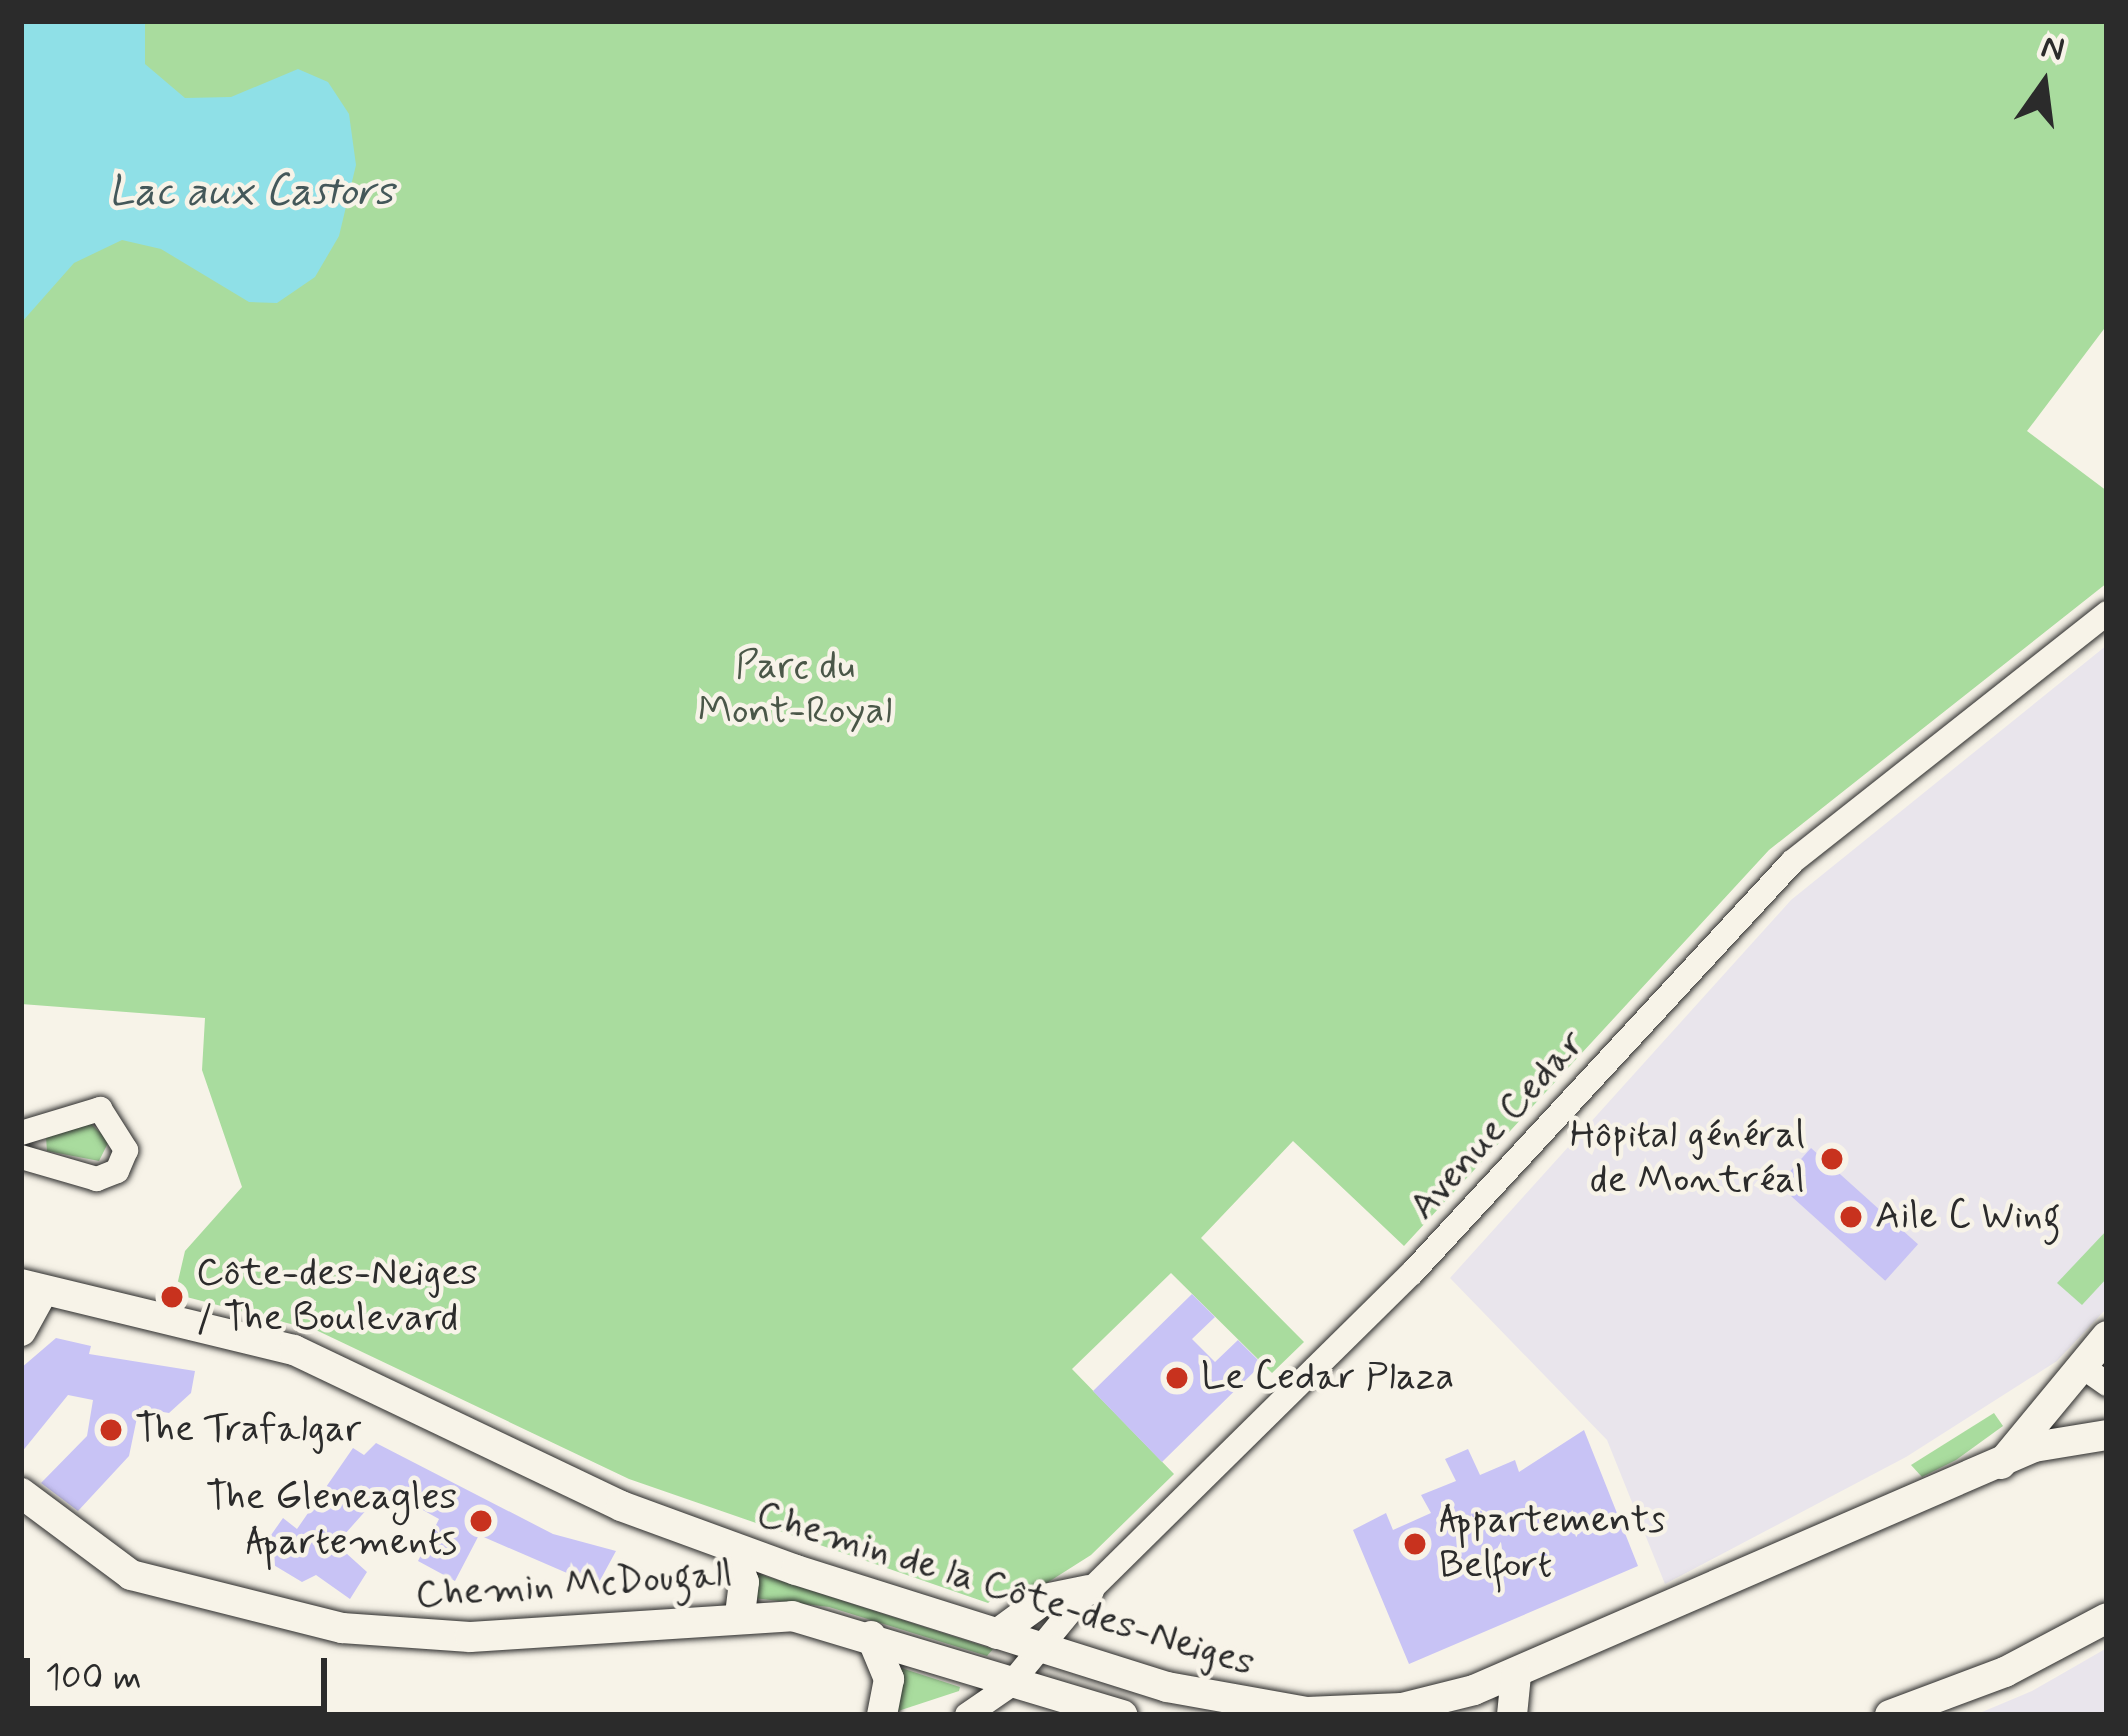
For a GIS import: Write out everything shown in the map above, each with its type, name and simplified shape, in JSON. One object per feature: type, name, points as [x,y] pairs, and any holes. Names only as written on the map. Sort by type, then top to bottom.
[{"type":"main road","points":[[21,1331],[32,1287]]},
{"type":"main road","name":"Chemin de la Côte-des-Neiges","points":[[32,1287],[294,1350],[733,1549],[1182,1691],[1306,1712],[1402,1708],[1516,1675],[2043,1444],[2107,1435]]},
{"type":"main road","points":[[2001,1464],[2107,1336]]},
{"type":"main road","name":"Chemin McDougall","points":[[21,1493],[145,1581],[342,1628],[483,1636],[740,1614],[871,1636],[1123,1715]]},
{"type":"main road","points":[[733,1549],[744,1582],[740,1614]]},
{"type":"main road","points":[[997,1634],[1045,1600],[1090,1590]]},
{"type":"main road","points":[[1890,1715],[2006,1672],[2107,1618]]},
{"type":"main road","points":[[871,1636],[890,1679],[882,1715]]},
{"type":"main road","points":[[1512,1715],[1516,1675]]},
{"type":"street","name":"Avenue Cedar","points":[[967,1715],[1014,1680],[1090,1590],[1429,1255],[1792,862],[2107,613]]},
{"type":"street","points":[[21,1132],[100,1109],[126,1150],[117,1172],[97,1179],[21,1156]]},
{"type":"street","points":[[2080,1365],[2107,1384]]},
{"type":"shaded area","name":"Hôpital général de Montréal","points":[[2107,645],[2107,1308],[2057,1361],[1906,1457],[1665,1584],[1607,1440],[1450,1278],[1791,900]]},
{"type":"shaded area","points":[[2107,1648],[2107,1715],[1975,1715],[2032,1691]]},
{"type":"green space","name":"Parc du Mont-Royal","points":[[21,21],[2107,21],[2107,325],[2027,431],[2107,491],[2107,583],[1769,850],[1404,1246],[1293,1141],[1201,1238],[1304,1342],[1272,1373],[1171,1273],[1072,1369],[1174,1474],[1091,1555],[1020,1600],[1001,1593],[988,1603],[629,1479],[318,1331],[175,1294],[185,1251],[242,1187],[202,1070],[205,1018],[21,1004]]},
{"type":"green space","points":[[90,1123],[109,1141],[99,1161],[47,1151],[46,1137]]},
{"type":"green space","points":[[2107,1230],[2107,1278],[2082,1305],[2057,1283]]},
{"type":"green space","points":[[1994,1413],[2003,1426],[1956,1460],[1922,1477],[1911,1465]]},
{"type":"green space","points":[[753,1572],[993,1649],[987,1656],[829,1607],[754,1598]]},
{"type":"green space","points":[[895,1666],[960,1687],[959,1691],[892,1713]]},
{"type":"water","name":"Lac aux Castors","points":[[21,21],[145,21],[145,64],[185,98],[231,97],[298,69],[328,82],[349,114],[356,165],[339,236],[315,277],[277,303],[249,302],[161,249],[122,240],[74,263],[21,323]]},
{"type":"building","name":"Aile C Wing","points":[[1811,1148],[1918,1244],[1885,1281],[1778,1184]]},
{"type":"building","name":"Le Cedar Plaza","points":[[1192,1294],[1215,1317],[1192,1339],[1215,1362],[1238,1340],[1262,1364],[1162,1462],[1093,1391]]},
{"type":"building","name":"The Trafalgar","points":[[56,1338],[91,1346],[89,1354],[195,1371],[191,1393],[169,1413],[139,1408],[129,1456],[78,1511],[41,1483],[87,1436],[93,1400],[68,1395],[21,1453],[21,1368]]},
{"type":"building","name":"Appartements Belfort","points":[[1584,1430],[1638,1566],[1409,1664],[1353,1530],[1386,1513],[1393,1530],[1431,1513],[1421,1495],[1456,1481],[1445,1459],[1468,1449],[1480,1475],[1515,1460],[1519,1472]]},
{"type":"building","name":"The Gleneagles Apartements","points":[[376,1443],[553,1534],[616,1551],[597,1586],[479,1535],[455,1581],[418,1561],[439,1519],[385,1489],[336,1544],[367,1572],[350,1599],[316,1575],[302,1582],[257,1555],[283,1518],[297,1529],[353,1448],[364,1455]]},
{"type":"place","name":"Hôpital général de Montréal","points":[[1832,1159]]},
{"type":"place","name":"Aile C Wing","points":[[1851,1217]]},
{"type":"place","name":"Côte-des-Neiges / The Boulevard","points":[[172,1297]]},
{"type":"place","name":"Le Cedar Plaza","points":[[1177,1378]]},
{"type":"place","name":"The Trafalgar","points":[[111,1430]]},
{"type":"place","name":"The Gleneagles Apartements","points":[[481,1521]]},
{"type":"place","name":"Appartements Belfort","points":[[1415,1544]]}]
